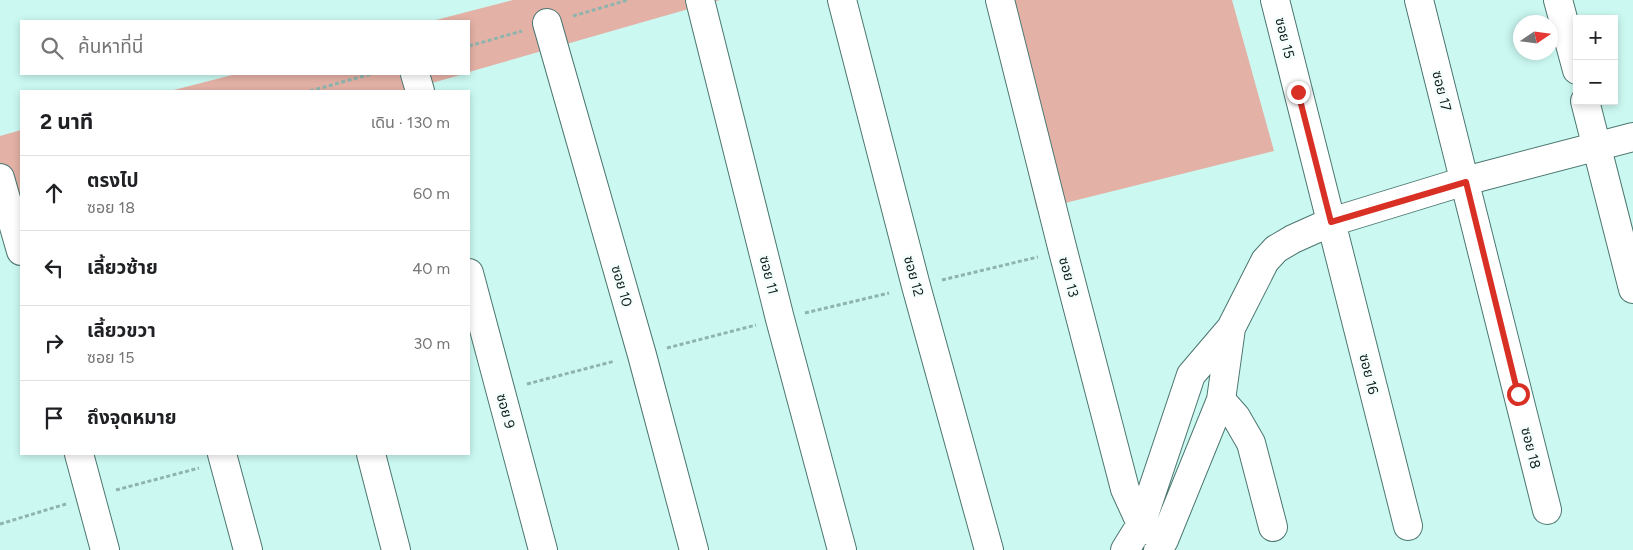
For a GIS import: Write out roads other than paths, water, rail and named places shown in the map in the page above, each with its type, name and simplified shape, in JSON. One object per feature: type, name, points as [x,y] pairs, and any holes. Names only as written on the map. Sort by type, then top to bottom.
[{"type":"street","name":"ซอย 11","points":[[700,0],[780,319],[842,550]]},
{"type":"street","name":"ซอย 12","points":[[842,0],[919,296],[989,550]]},
{"type":"street","name":"ซอย 13","points":[[1000,0],[1123,480],[1141,524]]},
{"type":"street","name":"ซอย 15","points":[[1275,0],[1331,222]]},
{"type":"street","name":"ซอย 17","points":[[1420,0],[1466,182]]},
{"type":"street","points":[[1558,0],[1574,60]]},
{"type":"street","name":"ซอย 10","points":[[547,23],[642,355],[694,550]]},
{"type":"street","points":[[415,75],[420,90]]},
{"type":"street","points":[[1586,105],[1633,289]]},
{"type":"street","points":[[1125,550],[1141,524],[1191,375],[1231,328],[1265,261],[1276,250],[1293,239],[1331,222],[1466,182],[1633,137]]},
{"type":"street","points":[[0,178],[20,248]]},
{"type":"street","name":"ซอย 18","points":[[1466,182],[1547,510]]},
{"type":"street","name":"ซอย 16","points":[[1331,222],[1408,526]]},
{"type":"street","name":"ซอย 9","points":[[470,277],[543,550]]},
{"type":"street","points":[[1141,524],[1161,545],[1221,400],[1231,328]]},
{"type":"street","points":[[1221,400],[1236,417],[1251,443],[1274,527]]},
{"type":"street","points":[[79,455],[92,496],[105,550]]},
{"type":"street","points":[[370,455],[396,550]]},
{"type":"street","points":[[223,458],[248,550]]}]
